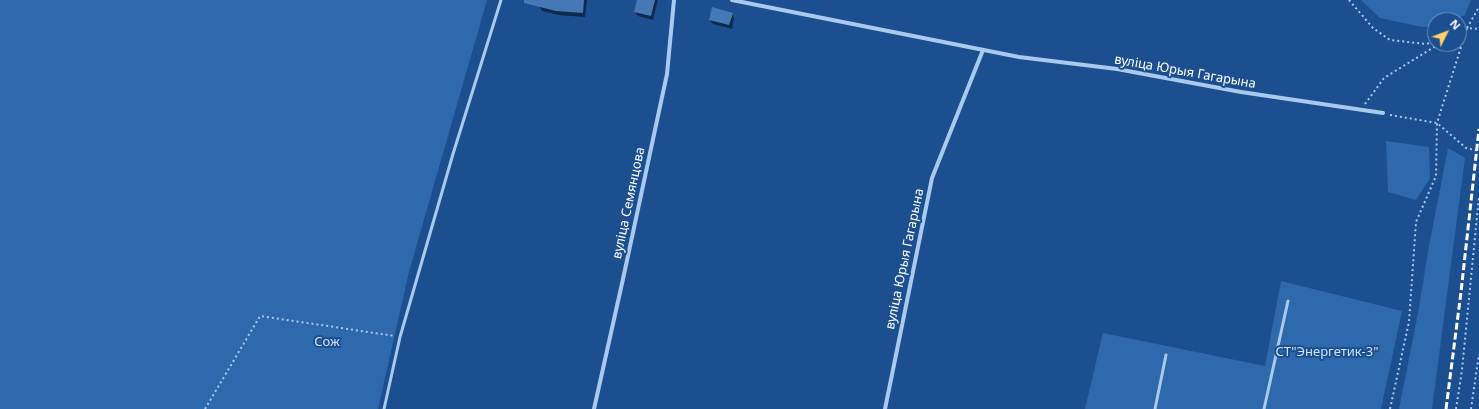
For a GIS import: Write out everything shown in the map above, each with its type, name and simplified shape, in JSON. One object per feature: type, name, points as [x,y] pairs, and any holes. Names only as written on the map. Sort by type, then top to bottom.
[{"type":"street","name":"вуліца Семянцова","points":[[594,409],[624,279],[667,74],[674,0]]},
{"type":"street","name":"вуліца Юрыя Гагарына","points":[[732,0],[1019,57],[1117,69],[1241,92],[1383,114]]},
{"type":"street","name":"вуліца Юрыя Гагарына","points":[[884,409],[932,178],[983,50]]},
{"type":"lane","points":[[384,409],[400,337],[453,154],[501,0]]},
{"type":"lane","points":[[1264,409],[1288,301]]},
{"type":"lane","points":[[1155,409],[1166,355]]},
{"type":"path","points":[[1348,0],[1373,28],[1390,40],[1427,44]]},
{"type":"path","points":[[1479,8],[1467,28],[1479,29]]},
{"type":"path","points":[[1360,110],[1384,78],[1427,51]]},
{"type":"path","points":[[1390,409],[1409,322],[1416,222],[1436,176],[1438,123],[1460,52]]},
{"type":"path","points":[[1383,114],[1438,123],[1466,148],[1479,150]]},
{"type":"path","points":[[1456,409],[1462,370],[1479,196]]},
{"type":"path","points":[[205,409],[260,316],[400,337]]},
{"type":"path","points":[[1471,409],[1479,354]]},
{"type":"green space","name":"Сож","points":[[0,0],[487,0],[409,272],[378,409],[0,409]]},
{"type":"green space","points":[[1361,0],[1471,0],[1466,12],[1427,12],[1427,27],[1422,27],[1380,18]]},
{"type":"green space","points":[[1386,141],[1429,147],[1430,178],[1416,200],[1388,192]]},
{"type":"green space","points":[[1448,148],[1465,158],[1432,409],[1399,409],[1418,313]]},
{"type":"green space","name":"СТ\"Энергетик-3\"","points":[[1281,281],[1402,311],[1381,409],[1085,409],[1103,333],[1265,366]]},
{"type":"building","points":[[524,0],[584,0],[583,13],[556,11],[524,3]]},
{"type":"building","points":[[637,0],[655,0],[651,16],[634,12]]},
{"type":"building","points":[[712,7],[733,13],[729,25],[709,20]]},
{"type":"railway","points":[[1446,409],[1461,292],[1479,129]]}]
